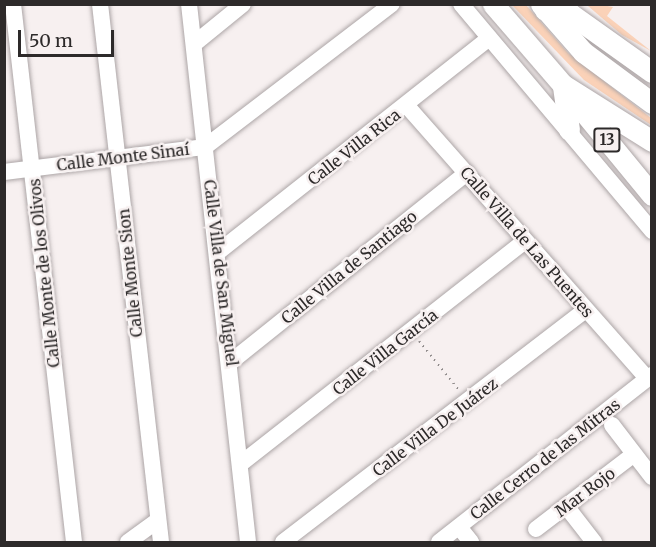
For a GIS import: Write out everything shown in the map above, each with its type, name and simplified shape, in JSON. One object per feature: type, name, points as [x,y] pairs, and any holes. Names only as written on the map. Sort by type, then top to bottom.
[{"type":"main road","points":[[493,4],[563,85],[651,141]]},
{"type":"main road","points":[[543,7],[572,15],[651,72]]},
{"type":"main road","points":[[543,7],[583,52],[651,103]]},
{"type":"main road","points":[[563,85],[569,130]]},
{"type":"main road","name":"13","points":[[563,85],[651,195]]},
{"type":"street","name":"Calle Monte de los Olivos","points":[[13,4],[74,543]]},
{"type":"street","name":"Calle Monte Sion","points":[[100,4],[160,543]]},
{"type":"street","name":"Calle Villa de San Miguel","points":[[189,4],[217,253],[232,361],[243,462],[248,543]]},
{"type":"street","points":[[194,44],[243,4]]},
{"type":"street","points":[[205,147],[392,4]]},
{"type":"street","points":[[461,4],[569,130],[651,231]]},
{"type":"street","name":"Calle Villa Rica","points":[[217,253],[407,106],[489,38]]},
{"type":"street","name":"Calle Villa de Las Puentes","points":[[407,106],[585,310],[649,377]]},
{"type":"street","name":"Calle Monte Sinaí","points":[[4,172],[205,147]]},
{"type":"street","name":"Calle Villa de Santiago","points":[[232,361],[467,173]]},
{"type":"street","name":"Calle Villa García","points":[[243,462],[412,332],[525,241]]},
{"type":"street","name":"Calle Villa De Juárez","points":[[283,543],[585,310]]},
{"type":"street","name":"Calle Cerro de las Mitras","points":[[439,543],[649,377]]},
{"type":"street","points":[[612,425],[651,477]]},
{"type":"street","name":"Mar Rojo","points":[[536,529],[634,454]]},
{"type":"street","points":[[566,506],[594,543]]},
{"type":"street","points":[[129,543],[158,520]]},
{"type":"street","points":[[459,527],[471,543]]},
{"type":"path","points":[[412,332],[468,401]]},
{"type":"shaded area","points":[[512,5],[526,5],[568,53],[651,118],[651,125],[584,80]]},
{"type":"shaded area","points":[[588,6],[613,7],[607,16],[651,51],[622,35]]}]
